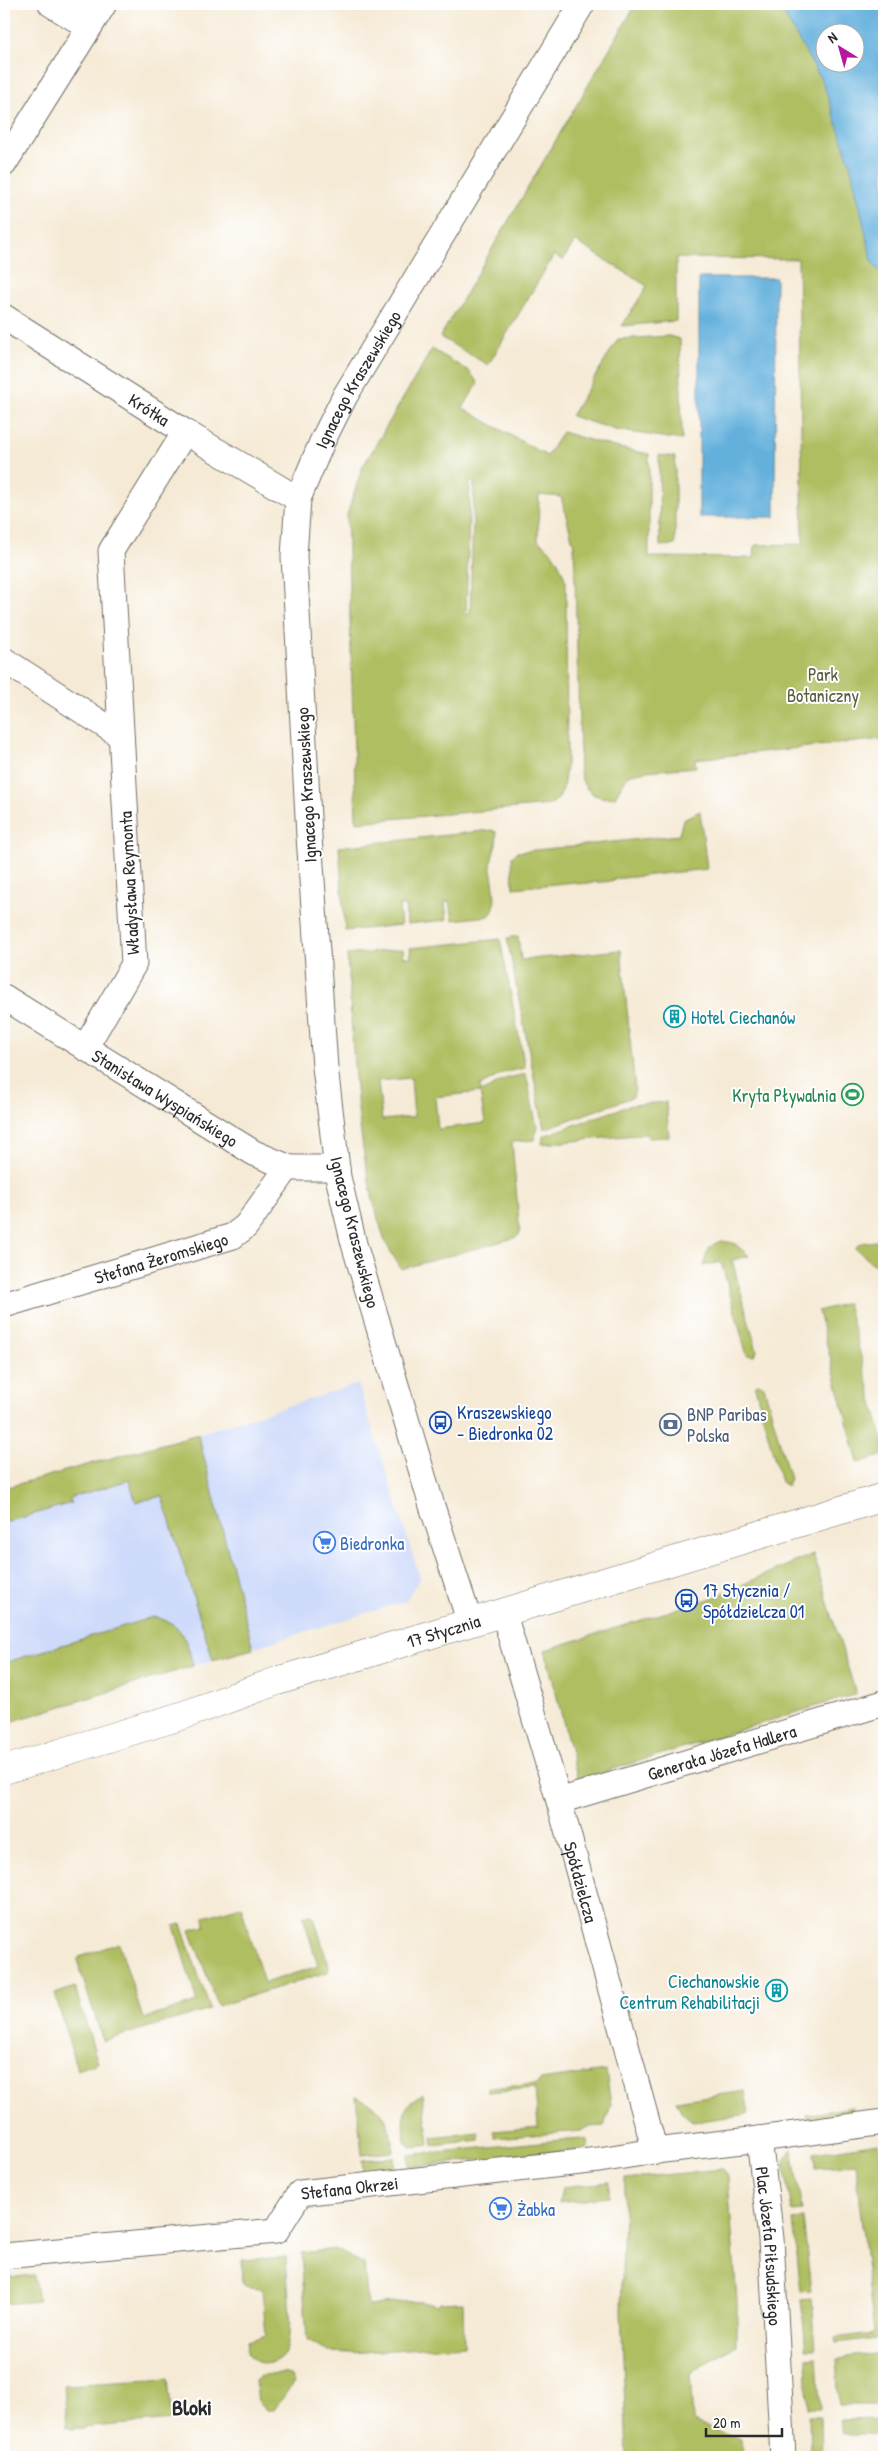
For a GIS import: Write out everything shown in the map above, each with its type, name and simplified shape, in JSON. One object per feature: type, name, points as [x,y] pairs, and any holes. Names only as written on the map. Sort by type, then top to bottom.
[{"type":"street","points":[[51,4],[89,28]]},
{"type":"street","points":[[4,164],[104,4]]},
{"type":"street","name":"Ignacego Kraszewskiego","points":[[470,1623],[437,1523],[359,1260],[337,1168],[325,1067],[308,836],[294,556],[298,499],[322,442],[345,396],[582,4]]},
{"type":"street","name":"Krótka","points":[[4,317],[185,432],[298,499]]},
{"type":"street","name":"Władysława Reymonta","points":[[85,1048],[134,964],[111,551],[185,432]]},
{"type":"street","points":[[4,660],[121,736]]},
{"type":"street","name":"Stanisława Wyspiańskiego","points":[[4,997],[254,1153],[288,1167],[337,1168]]},
{"type":"street","name":"Stefana Żeromskiego","points":[[4,1305],[233,1236],[246,1226],[288,1167]]},
{"type":"street","name":"17 Stycznia","points":[[4,1770],[184,1715],[278,1682],[884,1497]]},
{"type":"street","name":"Spółdzielcza","points":[[504,1614],[559,1801],[655,2151]]},
{"type":"street","name":"Generała Józefa Hallera","points":[[559,1801],[884,1703]]},
{"type":"street","points":[[655,2151],[884,2122]]},
{"type":"street","name":"Plac Józefa Piłsudskiego","points":[[759,2139],[771,2239],[783,2457]]},
{"type":"street","name":"Stefana Okrzei","points":[[4,2256],[276,2231],[300,2193],[599,2160],[655,2151]]},
{"type":"shaded area","points":[[358,1384],[420,1577],[406,1601],[4,1724],[4,1488],[198,1434]]},
{"type":"green space","name":"Park Botaniczny","points":[[636,4],[785,4],[816,59],[816,72],[823,72],[841,103],[884,266],[884,739],[695,759],[696,767],[646,771],[628,775],[615,797],[606,798],[591,793],[586,788],[580,774],[574,546],[561,497],[539,495],[538,541],[549,549],[556,558],[566,582],[567,759],[563,789],[559,798],[550,805],[356,822],[347,515],[362,468],[432,349],[469,371],[478,383],[463,408],[547,456],[562,432],[614,447],[649,454],[649,557],[754,558],[755,545],[803,544],[798,259],[676,258],[676,321],[622,326],[647,286],[575,241],[563,260],[554,255],[488,365],[440,337]],"holes":[[[470,481],[474,481],[470,614],[466,614]]]},
{"type":"green space","points":[[669,336],[680,339],[682,440],[615,430],[571,416],[618,339]]},
{"type":"green space","points":[[659,455],[675,457],[675,545],[660,546]]},
{"type":"green space","points":[[700,811],[707,869],[614,879],[614,881],[577,884],[576,882],[513,888],[512,857],[517,852],[679,835],[683,819]]},
{"type":"green space","points":[[492,830],[496,832],[497,836],[491,867],[495,900],[489,916],[453,920],[450,902],[445,902],[447,920],[407,924],[405,906],[399,906],[401,925],[345,931],[339,847]]},
{"type":"green space","points":[[518,936],[521,960],[621,950],[635,1089],[633,1097],[544,1129],[507,938]]},
{"type":"green space","points":[[500,939],[525,1068],[505,1072],[480,1086],[481,1092],[508,1078],[526,1074],[537,1127],[534,1140],[512,1142],[520,1234],[514,1238],[401,1269],[383,1235],[366,1167],[357,1096],[347,955],[403,949],[404,957],[411,957],[410,948]],"holes":[[[411,1078],[414,1117],[382,1120],[378,1081]],[[480,1092],[485,1123],[438,1129],[435,1097]]]},
{"type":"green space","points":[[666,1102],[669,1137],[648,1138],[647,1134],[542,1144],[543,1136],[631,1105]]},
{"type":"green space","points":[[884,1240],[884,1268],[880,1270],[855,1248],[861,1243]]},
{"type":"green space","points":[[722,1241],[734,1243],[749,1256],[732,1260],[757,1351],[754,1356],[747,1355],[721,1262],[704,1266],[705,1257],[711,1247]]},
{"type":"green space","points":[[847,1303],[884,1445],[884,1455],[858,1463],[818,1311]]},
{"type":"green space","points":[[758,1383],[764,1386],[790,1479],[787,1486],[781,1482],[755,1387]]},
{"type":"green space","points":[[198,1434],[253,1649],[213,1660],[162,1496],[136,1502],[129,1480],[70,1498],[71,1503],[4,1523],[4,1488]]},
{"type":"green space","points":[[813,1554],[856,1694],[578,1780],[545,1650],[712,1598]]},
{"type":"green space","points":[[153,1617],[171,1623],[182,1634],[186,1641],[193,1666],[4,1724],[4,1663]]},
{"type":"green space","points":[[241,1906],[264,1983],[318,1966],[303,1916],[311,1915],[314,1918],[329,1966],[328,1972],[218,2006],[190,1930],[205,1926],[204,1917]]},
{"type":"green space","points":[[181,1924],[210,2009],[103,2041],[77,1960],[79,1957],[119,1943],[143,2019],[197,2002],[174,1926]]},
{"type":"green space","points":[[75,1987],[98,2063],[77,2070],[55,1994]]},
{"type":"green space","points":[[606,2071],[611,2105],[604,2126],[587,2127],[581,2131],[495,2138],[494,2131],[538,2127],[535,2088],[488,2092],[488,2088],[537,2084],[540,2080]]},
{"type":"green space","points":[[745,2091],[749,2114],[693,2122],[681,2111],[676,2101]]},
{"type":"green space","points":[[423,2094],[429,2145],[411,2147],[407,2145],[405,2140],[404,2115],[408,2105]]},
{"type":"green space","points":[[356,2096],[380,2111],[388,2123],[393,2152],[362,2155]]},
{"type":"green space","points":[[853,2107],[852,2113],[807,2120],[806,2115]]},
{"type":"green space","points":[[479,2132],[479,2140],[433,2145],[432,2137]]},
{"type":"green space","points":[[581,2138],[587,2140],[588,2149],[409,2167],[409,2155]]},
{"type":"green space","points":[[878,2143],[884,2180],[884,2337],[836,2343],[835,2338],[874,2333],[855,2164],[815,2168],[814,2153]]},
{"type":"green space","points":[[792,2148],[802,2210],[792,2211],[784,2163]]},
{"type":"green space","points":[[394,2157],[395,2169],[363,2172],[362,2160]]},
{"type":"green space","points":[[722,2169],[728,2178],[737,2302],[737,2345],[690,2373],[693,2422],[742,2439],[743,2457],[627,2457],[621,2310],[625,2179]]},
{"type":"green space","points":[[609,2182],[609,2197],[559,2203],[562,2187]]},
{"type":"green space","points":[[803,2218],[811,2291],[801,2292],[793,2220]]},
{"type":"green space","points":[[335,2249],[364,2264],[368,2306],[420,2302],[436,2306],[439,2303],[463,2302],[464,2345],[350,2353],[328,2352],[307,2339],[301,2253]]},
{"type":"green space","points":[[286,2257],[290,2321],[288,2345],[282,2356],[272,2362],[263,2364],[254,2360],[247,2352],[248,2341],[266,2335],[262,2289],[248,2287],[243,2283],[242,2260]]},
{"type":"green space","points":[[34,2275],[38,2301],[4,2304],[4,2278]]},
{"type":"green space","points":[[812,2299],[816,2349],[806,2349],[801,2300]]},
{"type":"green space","points":[[884,2353],[884,2405],[839,2405],[836,2358]]},
{"type":"green space","points":[[817,2357],[820,2408],[808,2408],[806,2358]]},
{"type":"green space","points":[[284,2373],[290,2376],[294,2382],[274,2410],[267,2410],[258,2401],[255,2381],[259,2377]]},
{"type":"green space","points":[[168,2379],[172,2420],[71,2429],[67,2427],[64,2385]]},
{"type":"green space","points":[[809,2416],[820,2416],[821,2457],[810,2457]]},
{"type":"green space","points":[[884,2419],[884,2434],[843,2434],[840,2420]]},
{"type":"water","points":[[778,4],[884,4],[884,277],[872,262],[850,164],[823,83],[817,72],[866,72],[866,22],[816,22],[816,71]]},
{"type":"water","points":[[699,278],[776,278],[775,517],[699,517]]},
{"type":"place","name":"Hotel Ciechanów","points":[[675,1017]]},
{"type":"place","name":"Kryta Pływalnia","points":[[852,1095]]},
{"type":"place","name":"Kraszewskiego - Biedronka 02","points":[[441,1422]]},
{"type":"place","name":"BNP Paribas Polska","points":[[671,1424]]},
{"type":"place","name":"Biedronka","points":[[324,1543]]},
{"type":"place","name":"17 Stycznia / Spółdzielcza 01","points":[[687,1600]]},
{"type":"place","name":"Ciechanowskie Centrum Rehabilitacji","points":[[776,1991]]},
{"type":"place","name":"Żabka","points":[[501,2209]]},
{"type":"district","name":"Bloki","points":[[192,2407]]}]
